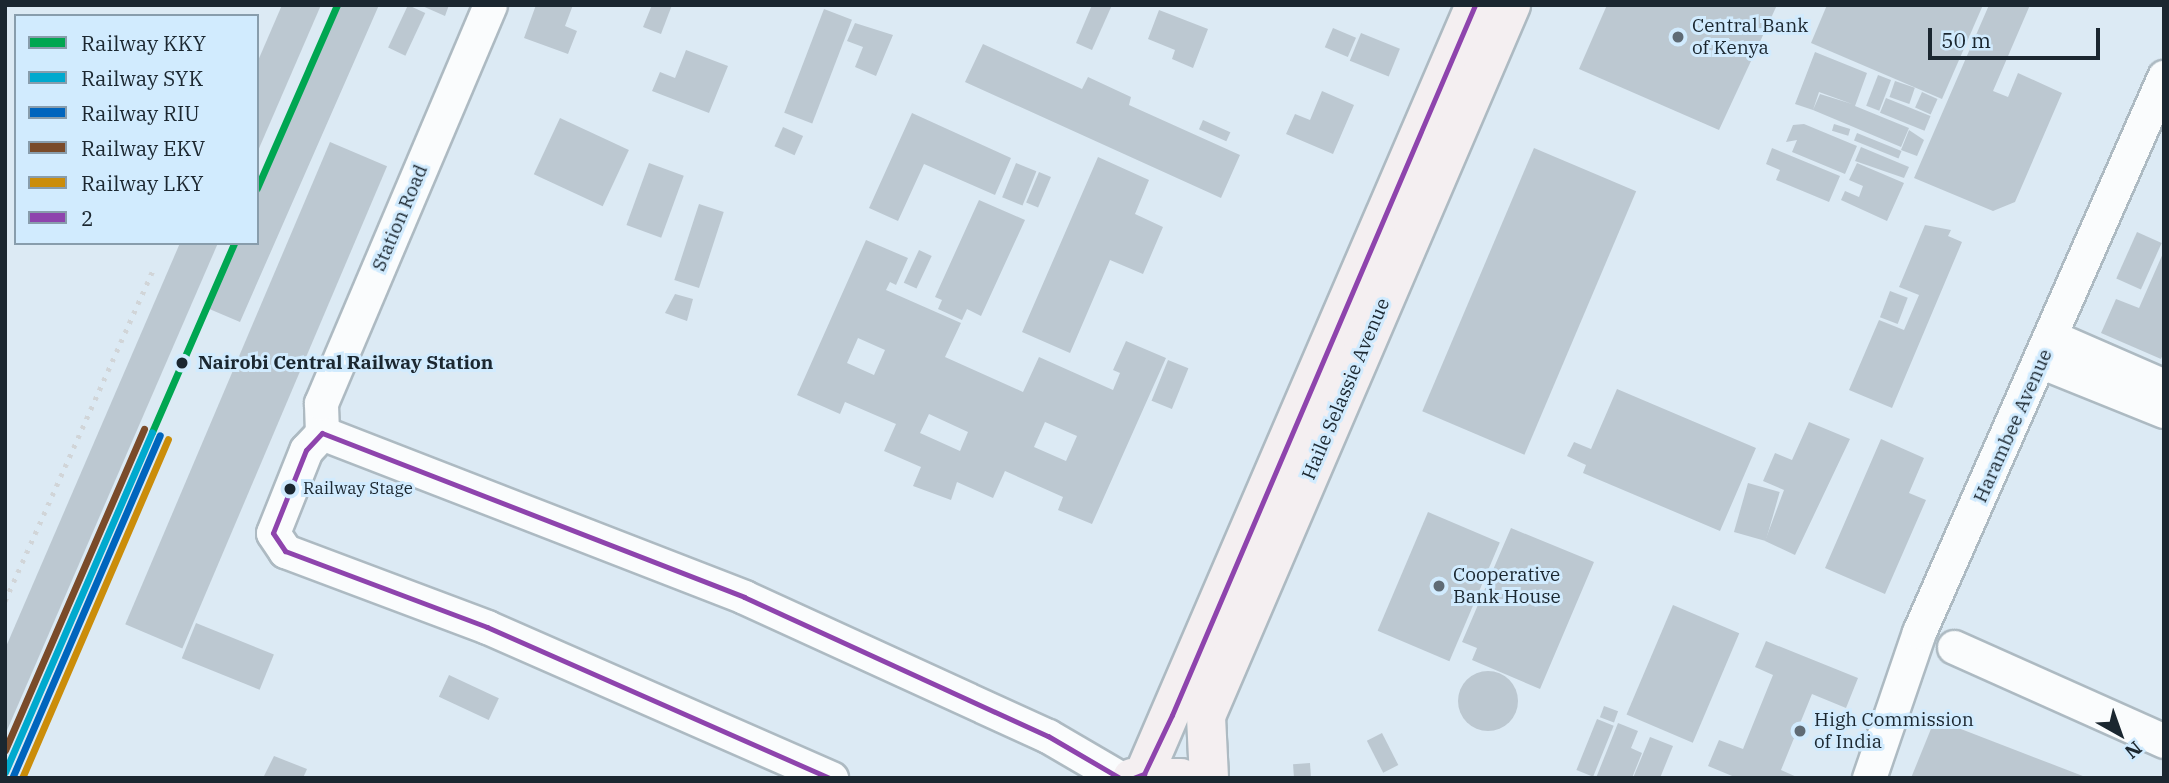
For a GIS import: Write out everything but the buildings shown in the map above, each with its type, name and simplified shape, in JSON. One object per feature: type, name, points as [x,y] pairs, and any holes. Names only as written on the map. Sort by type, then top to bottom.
[{"type":"main road","name":"Haile Selassie Avenue","points":[[1144,777],[1475,5]]},
{"type":"main road","name":"Haile Selassie Avenue","points":[[1209,778],[1206,716],[1511,5]]},
{"type":"street","name":"Station Road","points":[[322,433],[321,403],[490,5]]},
{"type":"street","name":"Harambee Avenue","points":[[1869,778],[1919,632],[2047,349],[2164,77]]},
{"type":"street","points":[[2047,349],[2164,386]]},
{"type":"street","points":[[2047,349],[2164,411]]},
{"type":"street","points":[[831,778],[488,627],[285,551],[273,533],[306,450],[322,433],[744,597],[1144,777]]},
{"type":"street","points":[[1954,647],[2164,741]]},
{"type":"railway","points":[[5,601],[153,270]]},
{"type":"rail line","name":"KKY","points":[[259,183],[337,5]]},
{"type":"rail line","name":"KKY","points":[[152,432],[233,245]]},
{"type":"rail line","name":"EKV","points":[[5,750],[144,429]]},
{"type":"rail line","name":"SYK","points":[[5,772],[152,432]]},
{"type":"rail line","name":"RIU","points":[[13,776],[160,435]]},
{"type":"rail line","name":"LKY","points":[[22,778],[168,439]]},
{"type":"transit line","name":"2","points":[[1133,778],[1144,774],[1172,715],[1475,5]]},
{"type":"transit line","name":"2","points":[[322,433],[744,597],[1048,736],[1120,778]]},
{"type":"transit line","name":"2","points":[[322,433],[306,450],[273,533],[285,551],[487,627],[830,778]]},
{"type":"place","name":"Central Bank of Kenya","points":[[1678,37]]},
{"type":"place","name":"Nairobi Central Railway Station","points":[[182,363]]},
{"type":"place","name":"Railway Stage","points":[[290,489]]},
{"type":"place","name":"Cooperative Bank House","points":[[1439,586]]},
{"type":"place","name":"High Commission of India","points":[[1800,731]]}]
